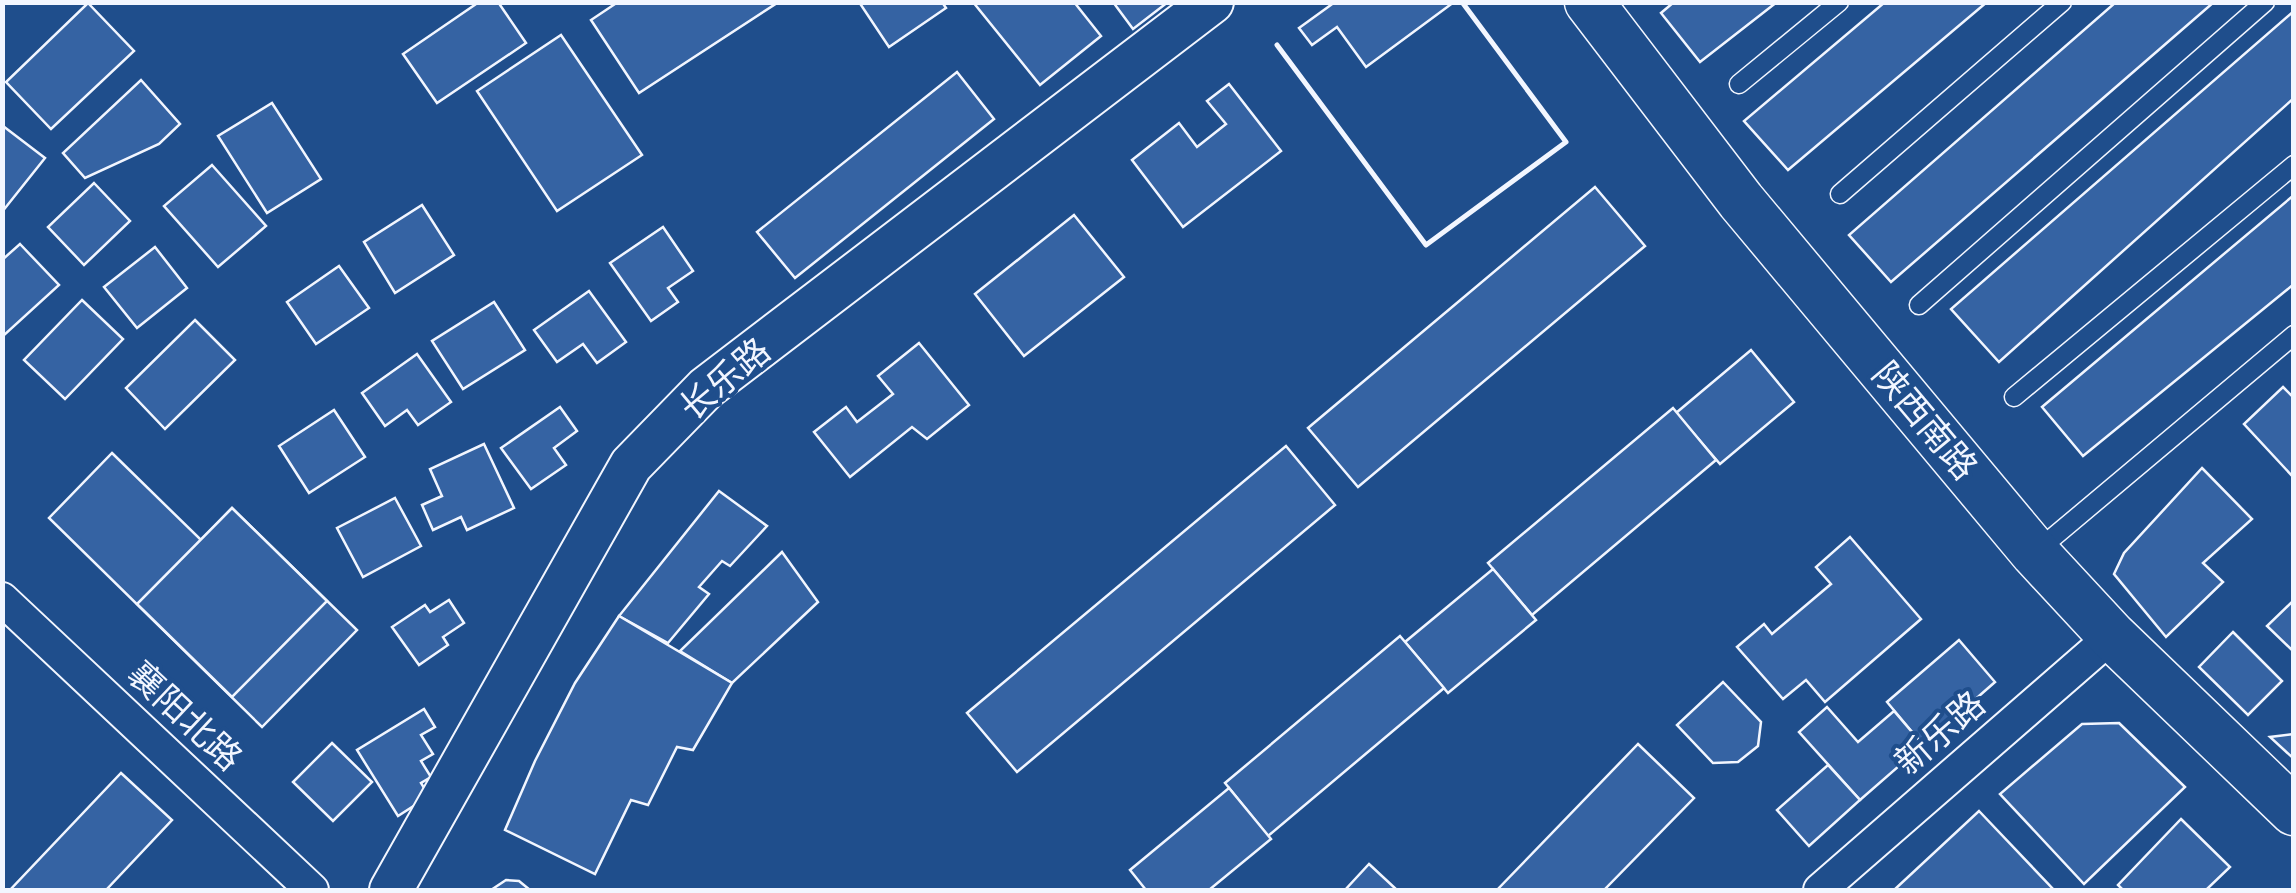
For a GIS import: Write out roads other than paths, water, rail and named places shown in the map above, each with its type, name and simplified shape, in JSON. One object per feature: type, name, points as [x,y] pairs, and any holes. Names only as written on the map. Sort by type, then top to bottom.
[{"type":"main road","name":"陕西南路","points":[[1589,2],[1741,201],[2035,553],[2112,636],[2294,811]]},
{"type":"street","name":"长乐路","points":[[391,890],[630,465],[706,388],[1212,2]]},
{"type":"street","name":"襄阳北路","points":[[2,599],[312,890]]},
{"type":"street","name":"新乐路","points":[[1820,890],[2112,636]]},
{"type":"lane","points":[[1739,84],[1839,2]]},
{"type":"lane","points":[[1840,194],[2062,2]]},
{"type":"lane","points":[[1919,305],[2265,2]]},
{"type":"lane","points":[[2014,397],[2294,165]]},
{"type":"lane","points":[[2035,553],[2294,334]]}]
